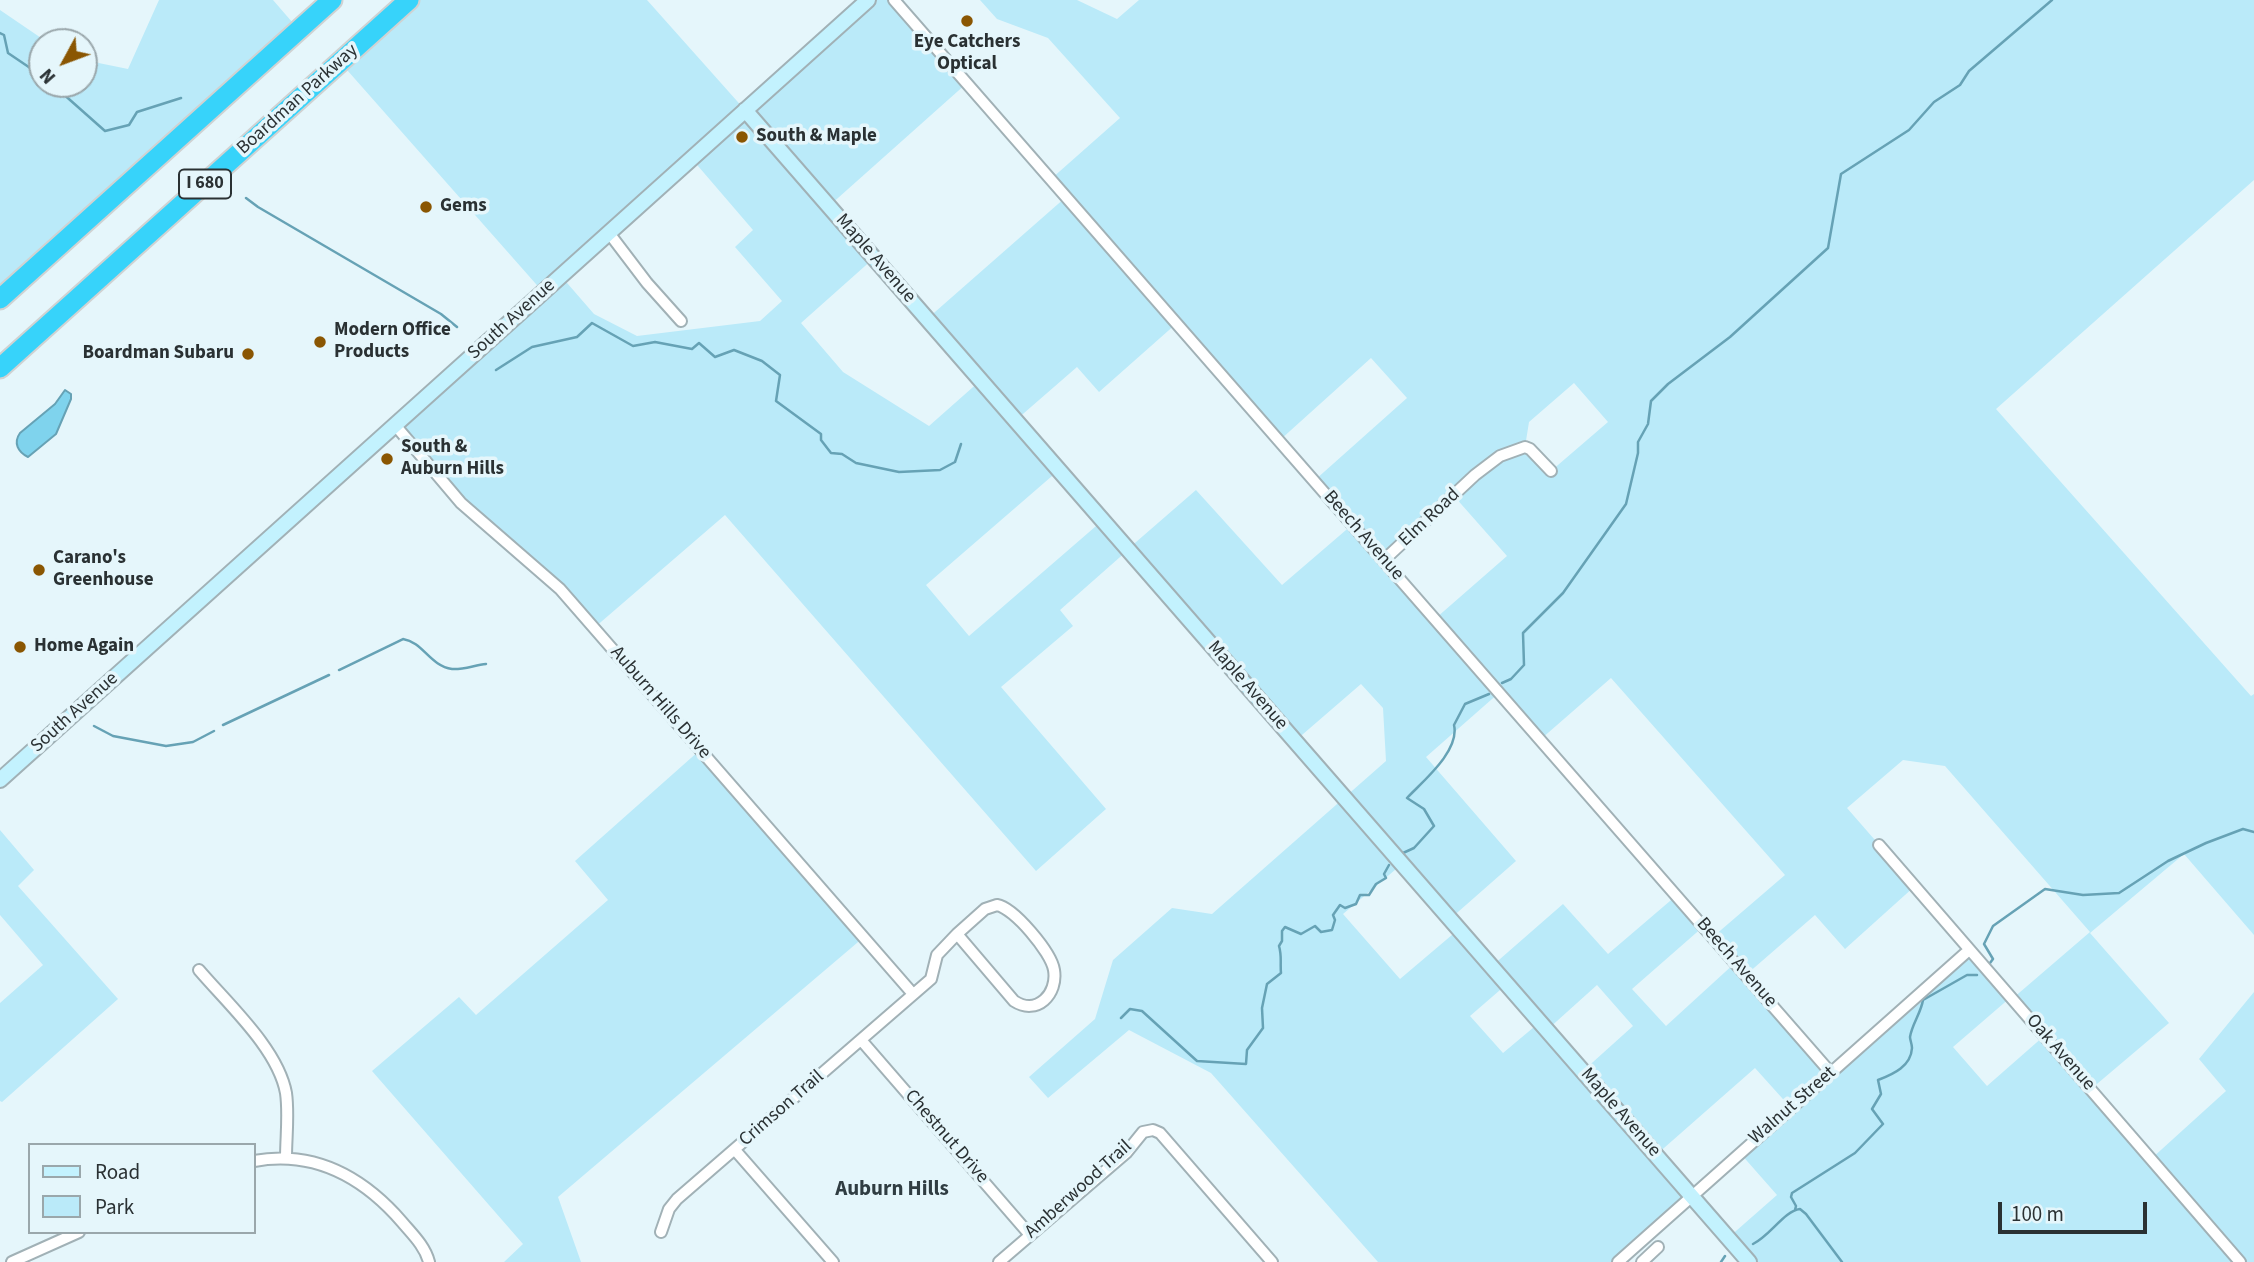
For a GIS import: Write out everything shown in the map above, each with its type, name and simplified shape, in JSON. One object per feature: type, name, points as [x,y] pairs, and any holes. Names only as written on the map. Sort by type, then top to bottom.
[{"type":"highway","name":"I 680","points":[[0,299],[332,0]]},
{"type":"highway","name":"Boardman Parkway","points":[[0,368],[409,0]]},
{"type":"street","name":"South Avenue","points":[[0,780],[868,0]]},
{"type":"street","name":"Beech Avenue","points":[[894,0],[1831,1073]]},
{"type":"street","name":"Maple Avenue","points":[[745,110],[1749,1262]]},
{"type":"street","points":[[609,233],[647,283],[681,321]]},
{"type":"street","name":"Auburn Hills Drive","points":[[395,425],[461,503],[560,589],[913,994]]},
{"type":"street","name":"Elm Road","points":[[1384,560],[1475,475],[1500,456],[1525,447],[1551,471]]},
{"type":"street","name":"Oak Avenue","points":[[1879,845],[2240,1262]]},
{"type":"street","name":"Crimson Trail","points":[[662,1232],[669,1209],[677,1199],[931,979],[937,955],[957,934],[990,906],[1004,906],[1014,914],[1050,959],[1055,978],[1049,993],[1041,1003],[1034,1006],[1025,1007],[1018,1004],[957,934]]},
{"type":"street","name":"Walnut Street","points":[[1618,1262],[1969,950]]},
{"type":"street","points":[[199,970],[264,1045],[278,1069],[286,1094],[286,1158]]},
{"type":"street","name":"Chestnut Drive","points":[[861,1040],[1030,1235]]},
{"type":"street","name":"Amberwood Trail","points":[[999,1262],[1126,1153],[1143,1132],[1153,1130],[1160,1133],[1268,1258]]},
{"type":"street","points":[[735,1150],[833,1262]]},
{"type":"street","points":[[256,1161],[286,1158],[334,1169],[367,1187],[386,1203],[423,1246],[429,1262]]},
{"type":"street","points":[[12,1262],[75,1234]]},
{"type":"street","points":[[1642,1262],[1658,1247]]},
{"type":"street","points":[[1255,1262],[1268,1258]]},
{"type":"green space","points":[[159,0],[273,0],[299,30],[0,299],[0,10],[28,29],[28,98],[98,98],[98,63],[128,69]]},
{"type":"green space","points":[[409,0],[647,0],[745,110],[868,0],[894,0],[967,83],[829,206],[874,258],[801,323],[843,372],[929,426],[981,380],[927,319],[1066,197],[1051,179],[1120,118],[1048,38],[997,19],[980,0],[1077,0],[1117,19],[1139,0],[2254,0],[2254,180],[1996,409],[2251,696],[2254,694],[2254,935],[2184,854],[2090,933],[2169,1023],[2091,1089],[2151,1159],[2226,1091],[2199,1059],[2254,992],[2254,1262],[1749,1262],[1728,1238],[1777,1195],[1740,1153],[1791,1108],[1755,1068],[1656,1155],[1692,1196],[1618,1262],[1378,1262],[1211,1073],[1129,1030],[1048,1098],[1029,1077],[1095,1019],[1113,960],[1172,908],[1212,914],[1386,761],[1383,708],[1361,684],[1295,741],[1128,550],[1060,610],[1073,626],[1001,687],[1106,809],[1036,871],[725,515],[594,628],[560,589],[461,503],[395,425],[543,292],[340,62]],"holes":[[[692,159],[753,230],[735,247],[782,301],[760,321],[637,336],[594,314],[561,276]],[[1177,323],[1280,440],[1371,358],[1407,398],[1315,480],[1353,524],[1282,585],[1196,490],[1128,549],[1103,520],[969,636],[926,585],[1059,470],[1016,420],[1077,367],[1099,392]],[[1574,383],[1608,422],[1551,471],[1525,447],[1529,422]],[[1454,496],[1507,556],[1436,618],[1385,560]],[[1611,678],[1785,875],[1714,936],[1736,962],[1666,1026],[1632,989],[1704,926],[1677,895],[1608,954],[1563,904],[1492,966],[1459,929],[1400,979],[1343,914],[1402,864],[1450,919],[1516,861],[1426,757],[1500,692],[1541,739]],[[1903,760],[1945,766],[2090,932],[2012,999],[2044,1036],[1987,1086],[1953,1047],[2011,997],[1969,950],[1831,1073],[1747,974],[1815,915],[1845,949],[1915,886],[1847,808]],[[1507,984],[1540,1022],[1503,1053],[1470,1016]],[[1597,985],[1633,1026],[1583,1071],[1547,1030]]]},
{"type":"green space","points":[[700,750],[864,937],[558,1197],[581,1262],[504,1262],[523,1244],[372,1071],[459,997],[476,1015],[608,900],[575,861]]},
{"type":"green space","points":[[0,830],[34,870],[18,886],[118,999],[2,1102],[0,1003],[43,965],[0,915]]},
{"type":"shaded area","points":[[65,390],[71,394],[71,399],[56,434],[28,457],[24,455],[17,444],[20,433],[55,404]]},
{"type":"waterway","points":[[1502,683],[1511,679],[1524,665],[1523,633],[1563,593],[1626,504],[1638,442],[1648,424],[1651,401],[1668,384],[1730,337],[1828,248],[1841,174],[1909,130],[1934,102],[1960,85],[1969,71],[2052,0]]},
{"type":"waterway","points":[[0,33],[4,35],[8,53],[28,67]]},
{"type":"waterway","points":[[68,98],[105,131],[129,125],[137,112],[181,98]]},
{"type":"waterway","points":[[246,198],[441,314],[457,327]]},
{"type":"waterway","points":[[496,370],[532,347],[577,337],[592,323],[633,346],[655,342],[692,349],[699,343],[715,357],[734,350],[762,361],[780,375],[776,401],[821,434],[821,440],[831,453],[842,454],[856,463],[899,472],[940,470],[955,462],[961,444]]},
{"type":"waterway","points":[[339,670],[403,639],[416,645],[444,667],[456,669],[486,664]]},
{"type":"waterway","points":[[223,725],[329,675]]},
{"type":"waterway","points":[[1403,853],[1414,848],[1434,826],[1424,809],[1407,798],[1446,755],[1454,735],[1454,725],[1465,704],[1489,694]]},
{"type":"waterway","points":[[94,726],[113,736],[166,746],[193,742],[214,731]]},
{"type":"waterway","points":[[1990,963],[1993,959],[1984,944],[1993,926],[2045,889],[2083,895],[2119,893],[2168,861],[2206,843],[2243,829],[2254,832]]},
{"type":"waterway","points":[[1121,1018],[1130,1009],[1142,1011],[1197,1061],[1246,1064],[1247,1050],[1263,1028],[1262,1008],[1267,984],[1281,973],[1279,946],[1282,931],[1285,927],[1301,934],[1315,926],[1321,932],[1332,930],[1335,920],[1333,915],[1340,905],[1345,908],[1356,904],[1360,895],[1369,895],[1376,884],[1386,878],[1384,874],[1389,865]]},
{"type":"waterway","points":[[1795,1210],[1792,1193],[1855,1153],[1883,1124],[1872,1109],[1881,1094],[1878,1080],[1896,1072],[1909,1060],[1912,1048],[1911,1032],[1923,1000],[1967,975],[1977,975]]},
{"type":"waterway","points":[[1753,1244],[1788,1214],[1800,1209],[1842,1262]]},
{"type":"waterway","points":[[1721,1262],[1725,1256]]},
{"type":"place","name":"Eye Catchers Optical","points":[[967,21]]},
{"type":"place","name":"South & Maple","points":[[742,137]]},
{"type":"place","name":"Gems","points":[[426,207]]},
{"type":"place","name":"Modern Office Products","points":[[320,342]]},
{"type":"place","name":"Boardman Subaru","points":[[248,354]]},
{"type":"place","name":"South & Auburn Hills","points":[[387,459]]},
{"type":"place","name":"Carano's Greenhouse","points":[[39,570]]},
{"type":"place","name":"Home Again","points":[[20,647]]},
{"type":"district","name":"Auburn Hills","points":[[892,1190]]}]
